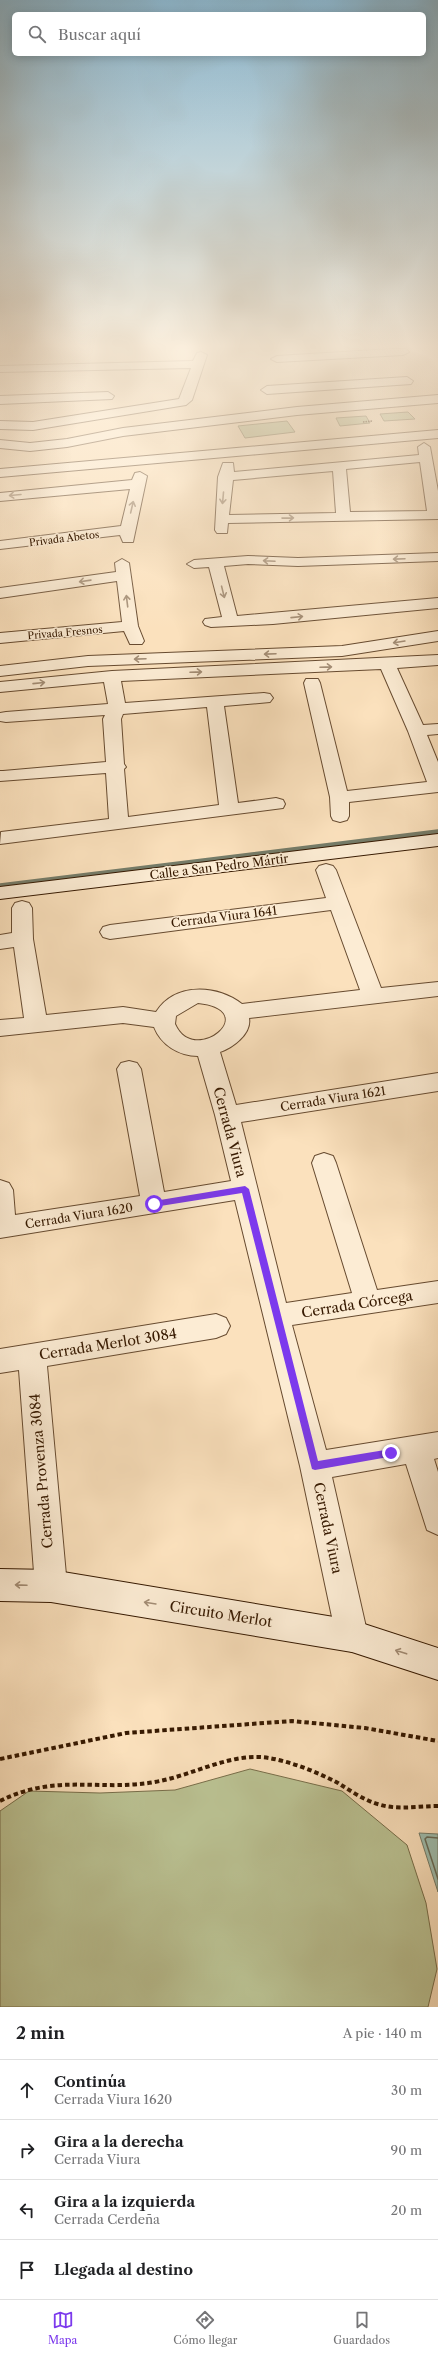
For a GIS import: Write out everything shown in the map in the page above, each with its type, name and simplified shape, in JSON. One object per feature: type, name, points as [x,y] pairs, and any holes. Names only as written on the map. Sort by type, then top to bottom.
[{"type":"street","points":[[0,444],[30,447],[73,443]]},
{"type":"street","points":[[0,473],[267,451],[298,451],[367,443]]},
{"type":"street","points":[[267,451],[280,457],[288,472]]},
{"type":"street","points":[[280,457],[298,451]]},
{"type":"street","points":[[298,451],[303,470]]},
{"type":"street","points":[[425,452],[436,515],[343,517],[222,525],[226,472],[288,472],[339,467],[425,452]]},
{"type":"street","points":[[339,467],[343,517]]},
{"type":"street","name":"Privada Abetos","points":[[0,496],[139,480],[127,534],[0,545]]},
{"type":"street","points":[[194,564],[248,560],[314,562],[438,557]]},
{"type":"street","points":[[215,562],[230,621]]},
{"type":"street","name":"Privada Fresnos","points":[[0,593],[123,569],[133,634],[0,638]]},
{"type":"street","points":[[211,622],[273,620],[438,604]]},
{"type":"street","points":[[0,672],[88,662],[342,651],[438,636]]},
{"type":"street","points":[[0,687],[105,676],[387,664],[438,660]]},
{"type":"street","points":[[399,689],[410,680],[405,663]]},
{"type":"street","points":[[339,797],[438,786],[417,731],[387,664]]},
{"type":"street","points":[[105,676],[117,766],[119,824]]},
{"type":"street","points":[[312,683],[339,797],[340,816]]},
{"type":"street","points":[[6,717],[111,713],[264,698]]},
{"type":"street","points":[[215,702],[229,809]]},
{"type":"street","points":[[417,731],[438,729]]},
{"type":"street","points":[[3,776],[117,766]]},
{"type":"street","points":[[1,838],[276,804]]},
{"type":"street","name":"Calle a San Pedro Mártir","points":[[0,893],[438,840]]},
{"type":"street","points":[[326,870],[373,996]]},
{"type":"street","name":"Cerrada Viura 1641","points":[[110,932],[338,902]]},
{"type":"street","points":[[22,908],[23,939],[36,1023]]},
{"type":"street","points":[[0,942],[23,939]]},
{"type":"street","points":[[237,1012],[277,1006],[438,988]]},
{"type":"street","points":[[200,995],[215,997],[228,1003],[237,1012],[239,1021],[237,1030],[230,1038],[220,1044],[207,1048],[192,1047],[179,1043],[169,1035],[164,1021],[165,1015],[172,1005],[184,998],[200,995]]},
{"type":"street","points":[[0,1028],[123,1015],[164,1021]]},
{"type":"street","name":"Cerrada Viura","points":[[207,1048],[227,1115],[276,1316],[315,1466],[352,1636]]},
{"type":"street","points":[[129,1069],[154,1204]]},
{"type":"street","name":"Cerrada Viura 1621","points":[[227,1115],[438,1082]]},
{"type":"street","points":[[324,1163],[368,1302]]},
{"type":"street","name":"Cerrada Viura 1620","points":[[0,1190],[2,1228],[245,1189]]},
{"type":"street","name":"Cerrada Córcega","points":[[276,1316],[438,1292]]},
{"type":"street","name":"Cerrada Merlot 3084","points":[[0,1362],[216,1326]]},
{"type":"street","name":"Cerrada Provenza 3084","points":[[32,1356],[50,1586]]},
{"type":"street","points":[[315,1466],[427,1446],[438,1520]]},
{"type":"street","name":"Circuito Merlot","points":[[0,1585],[50,1586],[352,1636],[438,1664]]},
{"type":"path","points":[[0,1759],[126,1734],[292,1721],[365,1728],[438,1741]]},
{"type":"path","points":[[0,1801],[15,1791],[40,1784],[158,1782],[243,1759],[267,1758],[303,1768],[332,1780],[360,1797],[381,1805],[438,1806]]},
{"type":"green space","points":[[250,1769],[342,1791],[407,1845],[426,1903],[437,1969],[428,2007],[0,2007],[0,1811],[29,1791],[100,1793],[175,1790]]},
{"type":"water","points":[[419,1833],[438,1834],[438,1892]]},
{"type":"waterway","points":[[0,886],[438,832]]},
{"type":"route","points":[[154,1204],[245,1189],[315,1466],[391,1453]]}]
